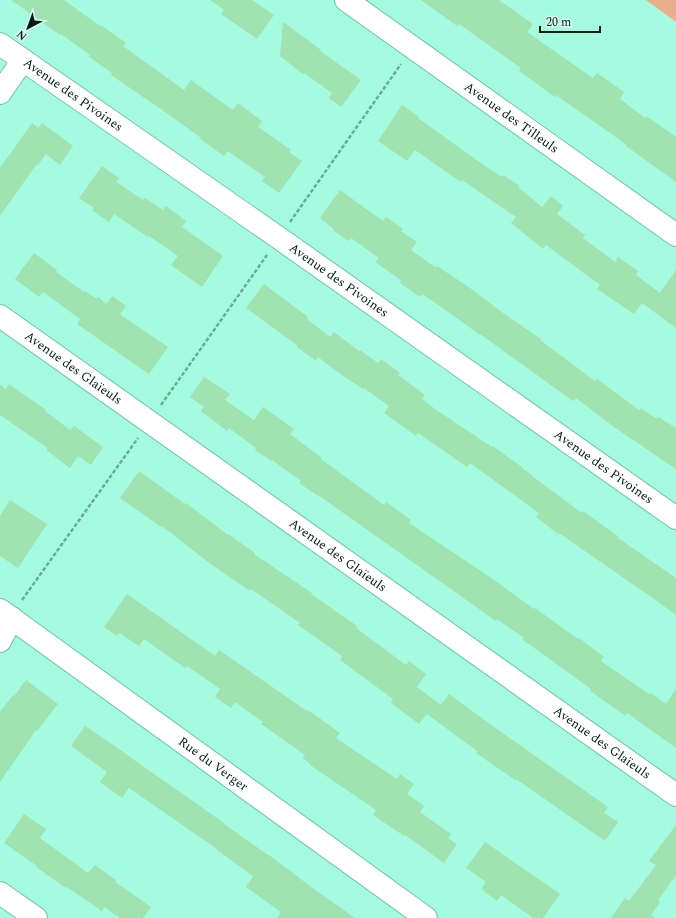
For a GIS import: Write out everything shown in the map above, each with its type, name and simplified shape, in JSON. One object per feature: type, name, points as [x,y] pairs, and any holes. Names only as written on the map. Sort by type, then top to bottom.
[{"type":"street","name":"Avenue des Tilleuls","points":[[346,0],[676,236]]},
{"type":"street","name":"Avenue des Pivoines","points":[[0,44],[279,238],[676,518]]},
{"type":"street","points":[[0,93],[23,60]]},
{"type":"street","name":"Avenue des Glaïeuls","points":[[0,316],[676,795]]},
{"type":"street","points":[[0,641],[6,614]]},
{"type":"street","name":"Rue du Verger","points":[[6,614],[426,918]]},
{"type":"street","points":[[0,893],[36,918]]},
{"type":"path","points":[[6,614],[18,605],[413,47]]},
{"type":"shaded area","points":[[646,0],[676,0],[676,22]]},
{"type":"building","points":[[11,0],[64,0],[126,43],[123,46],[184,90],[191,80],[233,110],[238,103],[262,121],[258,127],[291,150],[289,152],[302,161],[279,193],[262,181],[265,177],[228,151],[224,156],[168,114],[111,75],[112,73],[89,57],[90,55]]},
{"type":"building","points":[[210,0],[252,0],[274,15],[257,39],[221,14],[224,10]]},
{"type":"building","points":[[421,0],[499,0],[533,24],[527,32],[593,78],[597,73],[624,92],[620,99],[645,118],[646,116],[676,137],[676,182],[626,146],[627,145],[519,71],[521,68],[459,24],[457,26]]},
{"type":"building","points":[[283,22],[361,80],[341,107],[329,98],[332,93],[304,73],[303,74],[280,56]]},
{"type":"building","points":[[402,105],[485,166],[520,186],[519,188],[542,207],[551,196],[563,206],[557,214],[585,235],[583,238],[615,262],[618,257],[638,271],[636,275],[660,293],[676,270],[676,328],[642,303],[634,314],[597,289],[600,285],[546,245],[543,249],[511,223],[516,217],[462,180],[461,182],[415,150],[407,161],[378,141]]},
{"type":"building","points":[[32,123],[38,128],[42,123],[73,146],[60,165],[46,154],[37,166],[36,165],[0,216],[0,168]]},
{"type":"building","points":[[102,166],[119,178],[116,182],[143,200],[145,198],[163,210],[166,206],[186,221],[182,227],[223,256],[202,287],[171,265],[178,256],[114,214],[109,222],[92,210],[94,208],[79,198]]},
{"type":"building","points":[[340,190],[383,221],[386,217],[403,229],[401,231],[417,242],[411,250],[436,268],[437,266],[470,288],[541,339],[540,340],[595,381],[597,379],[639,410],[641,408],[657,419],[658,417],[676,428],[676,469],[614,427],[576,398],[573,401],[440,306],[422,294],[420,297],[400,283],[401,280],[375,262],[379,258],[351,238],[348,241],[333,230],[334,229],[320,218]]},
{"type":"building","points":[[34,253],[57,270],[56,272],[84,292],[85,291],[97,299],[98,297],[106,304],[112,296],[126,306],[120,314],[122,316],[168,347],[149,374],[77,324],[80,319],[43,292],[39,297],[15,279]]},
{"type":"building","points":[[264,284],[308,317],[307,319],[330,337],[334,332],[378,363],[381,359],[400,373],[398,375],[425,395],[422,399],[435,409],[492,447],[493,446],[582,513],[583,511],[619,537],[618,538],[676,578],[676,615],[559,533],[558,534],[536,517],[539,513],[470,463],[467,467],[418,433],[416,436],[384,413],[389,406],[364,388],[363,389],[343,376],[318,357],[316,361],[246,308]]},
{"type":"building","points":[[204,377],[230,394],[225,400],[254,420],[263,407],[294,429],[290,434],[322,458],[321,459],[384,505],[386,502],[411,520],[409,523],[490,577],[578,639],[579,638],[604,657],[601,661],[649,694],[651,693],[666,704],[676,689],[676,748],[627,713],[626,716],[590,691],[591,689],[523,640],[524,638],[497,619],[496,621],[299,483],[301,481],[272,460],[255,450],[256,448],[229,428],[227,431],[201,411],[204,407],[190,397]]},
{"type":"building","points":[[9,384],[46,410],[45,411],[70,430],[74,426],[103,447],[91,465],[78,456],[70,468],[46,450],[48,448],[0,415],[0,385],[6,389]]},
{"type":"building","points":[[139,471],[185,504],[186,503],[228,535],[255,553],[254,554],[312,593],[311,594],[357,626],[356,628],[406,665],[409,661],[426,674],[417,687],[441,705],[449,694],[608,807],[604,813],[618,822],[605,841],[476,753],[477,751],[427,714],[419,724],[391,703],[393,699],[340,660],[342,656],[298,625],[300,623],[251,589],[250,591],[208,562],[162,526],[161,527],[120,498]]},
{"type":"building","points":[[10,500],[47,524],[18,568],[0,556],[0,516]]},
{"type":"building","points":[[127,594],[215,656],[219,650],[307,711],[308,710],[340,733],[336,738],[397,779],[400,774],[414,784],[407,794],[424,806],[420,812],[451,834],[448,838],[457,844],[444,863],[405,835],[404,836],[373,815],[376,810],[310,765],[303,758],[305,755],[261,724],[263,722],[235,702],[231,708],[215,697],[220,689],[187,666],[185,668],[144,639],[139,646],[119,633],[117,636],[104,627]]},
{"type":"building","points":[[26,680],[58,704],[37,731],[36,730],[0,782],[0,712]]},
{"type":"building","points":[[85,726],[269,855],[355,918],[277,918],[281,912],[246,887],[253,876],[129,788],[122,798],[100,782],[107,772],[71,746]]},
{"type":"building","points":[[24,814],[46,829],[40,838],[88,873],[95,865],[116,880],[115,882],[151,907],[143,918],[120,918],[104,907],[102,911],[67,887],[66,888],[4,843]]},
{"type":"building","points":[[676,825],[676,875],[658,900],[660,902],[651,915],[655,918],[611,918],[625,898],[629,901],[656,865],[649,861]]},
{"type":"building","points":[[485,842],[560,894],[543,918],[533,918],[501,895],[497,901],[481,889],[486,882],[466,868]]}]
